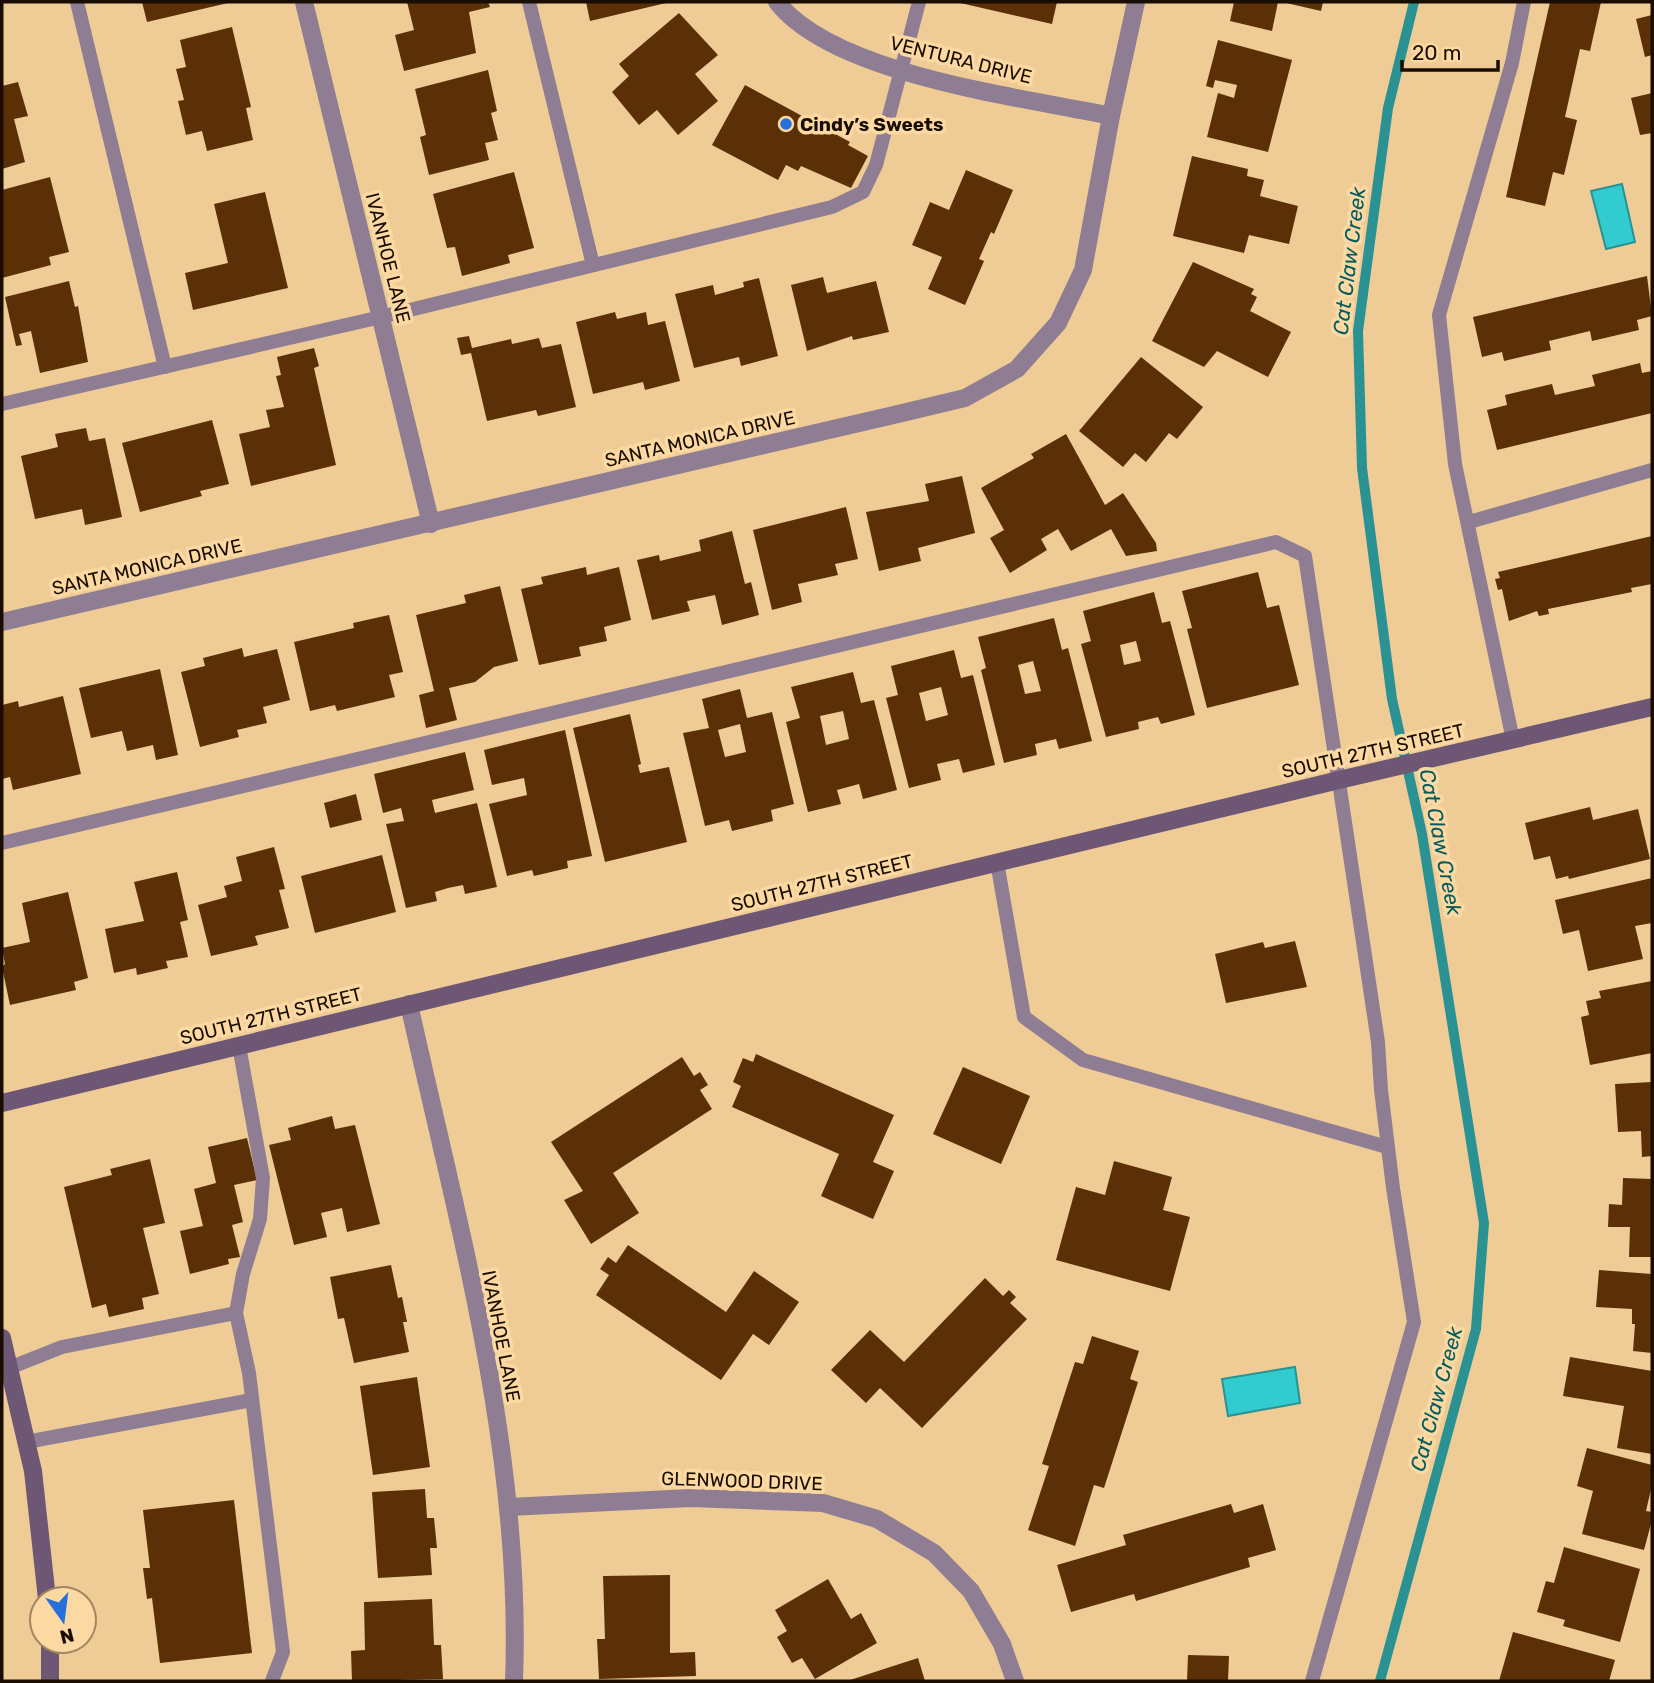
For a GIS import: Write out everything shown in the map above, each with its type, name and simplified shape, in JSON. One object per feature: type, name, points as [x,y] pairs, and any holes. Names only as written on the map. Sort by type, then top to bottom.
[{"type":"main road","name":"SOUTH 27TH STREET","points":[[2,1103],[1652,707]]},
{"type":"main road","points":[[2,1338],[33,1471],[45,1585]]},
{"type":"main road","points":[[50,1681],[51,1655]]},
{"type":"street","name":"IVANHOE LANE","points":[[304,2],[431,524]]},
{"type":"street","name":"VENTURA DRIVE","points":[[777,2],[789,16],[842,50],[903,70],[1111,116]]},
{"type":"street","name":"SANTA MONICA DRIVE","points":[[2,622],[965,398],[1017,369],[1058,323],[1083,271],[1111,116],[1136,2]]},
{"type":"street","name":"IVANHOE LANE","points":[[409,1004],[485,1350],[509,1507],[516,1630],[514,1681]]},
{"type":"street","name":"GLENWOOD DRIVE","points":[[509,1507],[691,1498],[823,1503],[877,1519],[934,1553],[971,1591],[1002,1644],[1015,1681]]},
{"type":"lane","points":[[77,2],[165,367]]},
{"type":"lane","points":[[529,2],[593,265]]},
{"type":"lane","points":[[2,404],[381,317],[832,206],[863,192],[876,165],[919,2]]},
{"type":"lane","points":[[1513,740],[1455,464],[1439,315],[1512,63],[1524,2]]},
{"type":"lane","points":[[1469,522],[1652,470]]},
{"type":"lane","points":[[2,843],[1276,542],[1305,556],[1378,1042],[1387,1147],[1414,1322],[1312,1681]]},
{"type":"lane","points":[[998,862],[1024,1017],[1083,1060],[1387,1147]]},
{"type":"lane","points":[[239,1046],[263,1178],[260,1219],[243,1274],[236,1313],[252,1400],[283,1652],[272,1681]]},
{"type":"lane","points":[[9,1368],[62,1347],[236,1313]]},
{"type":"lane","points":[[26,1442],[252,1400]]},
{"type":"water","points":[[1622,184],[1635,242],[1606,249],[1591,191]]},
{"type":"water","points":[[1295,1367],[1300,1403],[1228,1416],[1222,1379]]},
{"type":"building","points":[[142,2],[227,2],[228,3],[147,22]]},
{"type":"building","points":[[407,2],[488,2],[490,7],[469,12],[476,53],[404,71],[395,35],[414,30]]},
{"type":"building","points":[[586,2],[666,2],[666,3],[590,21]]},
{"type":"building","points":[[956,2],[1057,2],[1052,24]]},
{"type":"building","points":[[1234,2],[1278,2],[1272,31],[1230,21]]},
{"type":"building","points":[[1282,2],[1323,2],[1321,11]]},
{"type":"building","points":[[1550,2],[1601,2],[1590,51],[1580,49],[1565,117],[1577,120],[1564,175],[1553,172],[1545,206],[1506,197]]},
{"type":"building","points":[[679,13],[718,55],[695,74],[718,101],[678,135],[657,110],[639,125],[612,92],[629,76],[619,64]]},
{"type":"building","points":[[1652,15],[1652,55],[1645,57],[1636,19]]},
{"type":"building","points":[[232,27],[251,107],[246,108],[253,140],[207,151],[202,131],[186,135],[178,101],[184,100],[176,69],[186,67],[180,40]]},
{"type":"building","points":[[1218,40],[1292,60],[1268,152],[1207,137],[1218,93],[1234,98],[1237,85],[1215,80],[1213,88],[1206,86]]},
{"type":"building","points":[[488,70],[497,111],[491,113],[498,140],[485,143],[489,160],[429,175],[420,137],[426,135],[415,89]]},
{"type":"building","points":[[18,82],[28,116],[14,119],[25,162],[2,169],[2,86]]},
{"type":"building","points":[[745,85],[850,142],[848,145],[868,156],[851,188],[801,166],[798,171],[786,165],[778,180],[712,145]]},
{"type":"building","points":[[1652,93],[1652,133],[1640,135],[1631,98]]},
{"type":"building","points":[[1192,156],[1248,169],[1247,176],[1264,180],[1260,196],[1298,206],[1289,244],[1249,235],[1244,253],[1173,236]]},
{"type":"building","points":[[966,170],[1013,190],[994,234],[991,232],[979,259],[984,261],[965,305],[928,289],[942,257],[912,245],[930,202],[949,210]]},
{"type":"building","points":[[514,172],[534,248],[508,255],[510,263],[462,276],[455,247],[447,248],[433,194]]},
{"type":"building","points":[[50,177],[69,252],[49,257],[51,265],[2,278],[2,190]]},
{"type":"building","points":[[265,192],[288,288],[193,310],[185,273],[228,263],[214,204]]},
{"type":"building","points":[[1193,262],[1254,289],[1251,294],[1257,297],[1250,311],[1291,332],[1268,377],[1217,351],[1204,367],[1152,341]]},
{"type":"building","points":[[1647,276],[1652,316],[1637,320],[1639,330],[1592,341],[1590,331],[1549,341],[1551,350],[1504,361],[1502,352],[1482,357],[1473,317]]},
{"type":"building","points":[[823,277],[827,293],[876,281],[889,332],[853,340],[852,336],[807,351],[791,285]]},
{"type":"building","points":[[759,278],[778,356],[741,366],[739,357],[694,368],[675,294],[713,285],[715,295],[744,287],[743,282]]},
{"type":"building","points":[[69,281],[75,307],[78,306],[88,362],[40,373],[31,331],[19,334],[22,345],[16,346],[5,297]]},
{"type":"building","points":[[615,312],[617,319],[646,312],[648,325],[665,321],[680,381],[645,390],[643,382],[593,394],[576,322]]},
{"type":"building","points":[[469,336],[472,348],[511,339],[512,344],[539,338],[542,348],[561,344],[576,407],[538,416],[536,410],[487,421],[471,353],[461,355],[457,338]]},
{"type":"building","points":[[314,348],[319,366],[314,368],[336,465],[251,486],[239,434],[270,427],[266,410],[284,407],[276,376],[281,375],[277,357]]},
{"type":"building","points":[[1141,357],[1203,407],[1177,439],[1169,433],[1146,462],[1135,453],[1123,467],[1079,431]]},
{"type":"building","points":[[1640,363],[1642,373],[1652,371],[1652,413],[1497,450],[1487,410],[1507,405],[1505,395],[1552,384],[1555,395],[1595,386],[1592,375]]},
{"type":"building","points":[[212,420],[229,484],[200,491],[202,496],[140,512],[122,443]]},
{"type":"building","points":[[86,428],[89,441],[105,438],[122,517],[85,525],[82,509],[35,519],[21,456],[58,447],[55,434]]},
{"type":"building","points":[[1066,434],[1105,505],[1123,493],[1156,543],[1157,551],[1126,556],[1111,529],[1071,551],[1058,529],[1041,539],[1047,550],[1010,573],[990,538],[1004,530],[981,488],[1034,458],[1031,454]]},
{"type":"building","points":[[962,476],[975,533],[918,548],[921,561],[879,571],[866,512],[929,501],[925,484]]},
{"type":"building","points":[[846,507],[858,559],[835,564],[838,575],[798,584],[802,602],[772,610],[753,530]]},
{"type":"building","points":[[732,531],[745,584],[751,582],[759,615],[722,625],[715,595],[687,601],[690,611],[652,620],[637,560],[659,555],[660,561],[701,551],[699,540]]},
{"type":"building","points":[[1652,536],[1652,584],[1631,588],[1632,592],[1548,609],[1549,614],[1539,616],[1537,611],[1509,621],[1502,589],[1498,590],[1495,579],[1500,578],[1498,572]]},
{"type":"building","points":[[586,567],[587,575],[619,567],[631,620],[604,627],[607,641],[579,647],[581,656],[539,665],[521,589],[543,584],[541,577]]},
{"type":"building","points":[[1258,572],[1267,608],[1279,605],[1299,685],[1207,708],[1187,629],[1192,628],[1182,591]]},
{"type":"building","points":[[500,586],[518,661],[494,667],[475,682],[449,688],[457,720],[426,728],[419,695],[434,691],[416,615],[466,603],[464,595]]},
{"type":"building","points":[[1154,592],[1162,623],[1170,621],[1195,715],[1161,724],[1158,717],[1138,722],[1139,729],[1106,737],[1081,644],[1091,641],[1083,611]],"holes":[[[1136,641],[1141,661],[1124,665],[1120,645]]]},
{"type":"building","points":[[389,615],[403,672],[389,675],[395,697],[337,711],[335,705],[310,711],[294,642],[354,628],[353,623]]},
{"type":"building","points":[[1054,618],[1062,650],[1068,648],[1092,741],[1059,749],[1056,739],[1035,744],[1037,755],[1004,763],[981,670],[986,668],[978,637]],"holes":[[[1033,661],[1041,691],[1025,694],[1018,665]]]},
{"type":"building","points":[[242,648],[244,657],[277,649],[290,700],[263,707],[267,723],[237,730],[239,737],[200,747],[181,672],[205,666],[203,658]]},
{"type":"building","points":[[954,650],[961,678],[973,675],[995,765],[963,773],[959,759],[937,764],[941,780],[909,788],[886,698],[898,695],[891,666]],"holes":[[[941,687],[948,715],[926,721],[919,693]]]},
{"type":"building","points":[[160,669],[178,755],[156,760],[153,745],[127,751],[122,731],[91,738],[79,688]]},
{"type":"building","points":[[853,672],[861,703],[874,700],[897,790],[863,799],[859,784],[837,790],[841,804],[808,812],[786,722],[800,718],[791,687]],"holes":[[[843,711],[849,739],[826,745],[820,716]]]},
{"type":"building","points":[[740,689],[747,718],[772,712],[794,804],[771,810],[773,821],[732,831],[729,820],[705,826],[683,733],[709,728],[702,699]],"holes":[[[740,724],[746,752],[725,757],[718,730]]]},
{"type":"building","points":[[63,696],[81,774],[13,790],[10,777],[2,779],[2,705],[18,701],[19,707]]},
{"type":"building","points":[[630,714],[641,764],[638,765],[640,773],[669,767],[687,842],[605,862],[573,728]]},
{"type":"building","points":[[565,730],[592,856],[567,861],[568,868],[534,876],[532,870],[507,876],[489,804],[527,795],[524,778],[492,785],[484,750]]},
{"type":"building","points":[[465,752],[474,790],[432,800],[435,813],[477,803],[497,887],[465,894],[463,885],[448,888],[435,892],[437,901],[406,908],[386,824],[404,821],[401,808],[383,813],[374,774]]},
{"type":"building","points":[[356,794],[362,820],[330,828],[324,803]]},
{"type":"building","points":[[1590,807],[1593,820],[1638,809],[1650,859],[1569,879],[1568,876],[1556,879],[1550,856],[1534,860],[1525,823]]},
{"type":"building","points":[[274,847],[285,889],[279,890],[289,928],[255,936],[258,945],[211,956],[198,905],[227,897],[224,886],[242,881],[236,857]]},
{"type":"building","points":[[382,855],[396,912],[315,933],[301,876]]},
{"type":"building","points":[[177,872],[188,920],[180,922],[188,957],[166,961],[168,968],[137,975],[136,968],[114,973],[105,929],[144,921],[134,882]]},
{"type":"building","points":[[1652,878],[1652,923],[1635,926],[1643,959],[1588,971],[1579,930],[1563,934],[1555,900]]},
{"type":"building","points":[[68,892],[88,978],[74,982],[76,990],[10,1005],[2,967],[5,964],[2,948],[30,942],[22,903]]},
{"type":"building","points":[[1295,941],[1307,987],[1226,1003],[1215,954],[1263,942],[1265,948]]},
{"type":"building","points":[[1652,981],[1652,1053],[1590,1065],[1581,1017],[1589,1015],[1586,1001],[1601,998],[1599,991]]},
{"type":"building","points":[[756,1054],[894,1115],[873,1162],[894,1171],[873,1219],[821,1196],[839,1154],[732,1107],[741,1086],[733,1082],[743,1058],[753,1062]]},
{"type":"building","points":[[682,1057],[694,1076],[700,1072],[708,1085],[700,1090],[712,1109],[613,1173],[639,1213],[591,1244],[564,1200],[583,1191],[551,1142]]},
{"type":"building","points":[[963,1067],[1030,1096],[1001,1164],[933,1134]]},
{"type":"building","points":[[1652,1082],[1652,1156],[1642,1157],[1641,1131],[1618,1132],[1615,1084]]},
{"type":"building","points":[[332,1116],[335,1129],[355,1125],[380,1224],[347,1232],[342,1208],[321,1213],[327,1237],[294,1245],[269,1145],[291,1140],[288,1128]]},
{"type":"building","points":[[247,1138],[257,1180],[234,1185],[243,1222],[232,1225],[240,1257],[228,1259],[229,1264],[190,1274],[180,1231],[203,1226],[194,1189],[216,1183],[208,1147]]},
{"type":"building","points":[[150,1159],[165,1223],[143,1228],[159,1294],[142,1298],[144,1309],[109,1317],[106,1304],[92,1308],[64,1187],[112,1175],[110,1169]]},
{"type":"building","points":[[1114,1161],[1172,1177],[1163,1210],[1190,1217],[1170,1291],[1056,1260],[1076,1187],[1105,1195]]},
{"type":"building","points":[[1623,1178],[1652,1179],[1652,1257],[1629,1257],[1630,1227],[1608,1227],[1609,1204],[1622,1205]]},
{"type":"building","points":[[628,1245],[726,1312],[754,1271],[799,1302],[769,1345],[753,1334],[721,1380],[596,1295],[609,1275],[600,1269],[608,1257],[616,1263]]},
{"type":"building","points":[[391,1265],[398,1298],[402,1297],[407,1322],[403,1322],[409,1352],[354,1363],[344,1318],[338,1319],[330,1277]]},
{"type":"building","points":[[1599,1270],[1652,1274],[1652,1353],[1633,1351],[1635,1324],[1632,1324],[1632,1309],[1596,1307]]},
{"type":"building","points":[[985,1278],[1003,1296],[1009,1290],[1016,1297],[1010,1303],[1027,1319],[922,1428],[880,1388],[866,1403],[831,1370],[870,1330],[904,1362]]},
{"type":"building","points":[[1092,1336],[1139,1351],[1130,1379],[1138,1382],[1104,1488],[1094,1485],[1075,1546],[1028,1530],[1049,1466],[1042,1464],[1075,1362],[1083,1364]]},
{"type":"building","points":[[1570,1357],[1652,1371],[1652,1454],[1617,1448],[1624,1406],[1563,1396]]},
{"type":"building","points":[[417,1377],[430,1467],[373,1475],[360,1386]]},
{"type":"building","points":[[1587,1448],[1652,1465],[1652,1485],[1646,1511],[1652,1512],[1652,1520],[1644,1550],[1582,1534],[1593,1491],[1577,1486]]},
{"type":"building","points":[[425,1489],[427,1518],[434,1518],[437,1548],[430,1548],[432,1575],[378,1578],[372,1492]]},
{"type":"building","points":[[234,1500],[252,1653],[160,1663],[152,1598],[147,1599],[143,1568],[150,1568],[143,1510]]},
{"type":"building","points":[[1231,1504],[1234,1513],[1263,1504],[1276,1550],[1248,1558],[1250,1567],[1136,1601],[1134,1594],[1071,1612],[1057,1565],[1126,1545],[1123,1535]]},
{"type":"building","points":[[1564,1547],[1640,1569],[1620,1642],[1563,1626],[1565,1620],[1537,1612],[1546,1581],[1554,1583]]},
{"type":"building","points":[[670,1575],[670,1653],[695,1652],[696,1676],[599,1679],[597,1639],[605,1639],[603,1576]]},
{"type":"building","points":[[828,1579],[851,1619],[861,1613],[877,1643],[815,1679],[802,1658],[792,1663],[777,1637],[787,1631],[775,1610]]},
{"type":"building","points":[[432,1599],[434,1645],[441,1645],[443,1679],[352,1681],[351,1651],[365,1650],[364,1602]]},
{"type":"building","points":[[1513,1632],[1615,1660],[1609,1681],[1499,1681]]},
{"type":"building","points":[[1188,1655],[1229,1656],[1228,1681],[1187,1681]]},
{"type":"building","points":[[918,1658],[925,1681],[847,1681]]},
{"type":"waterway","name":"Cat Claw Creek","points":[[1380,1681],[1476,1329],[1484,1223],[1422,834],[1392,699],[1362,468],[1358,331],[1388,108],[1414,2]]},
{"type":"place","name":"Cindy’s Sweets","points":[[786,124]]}]
